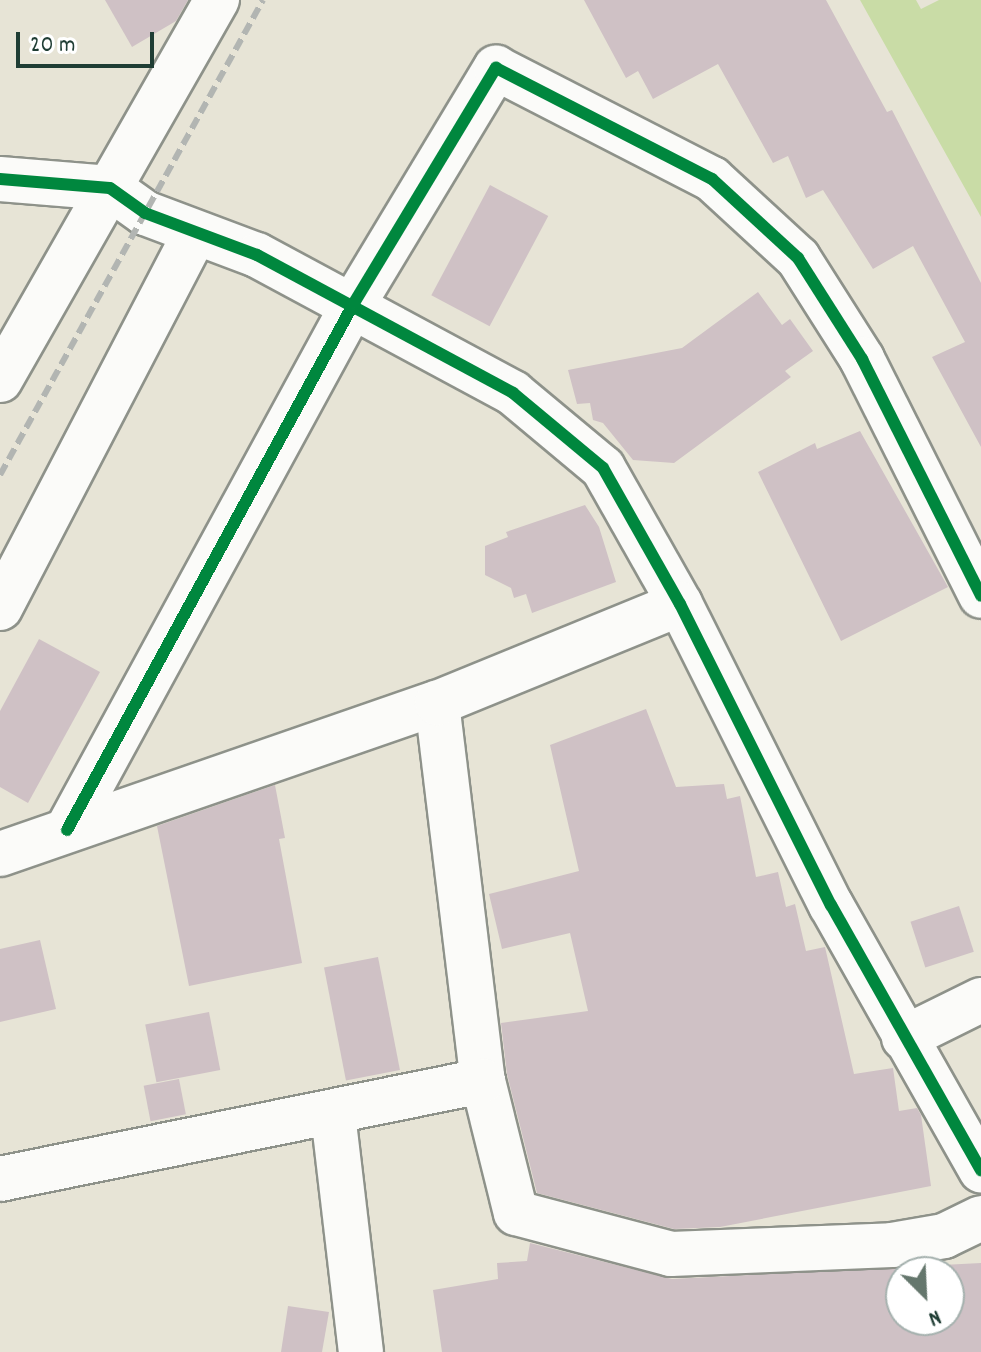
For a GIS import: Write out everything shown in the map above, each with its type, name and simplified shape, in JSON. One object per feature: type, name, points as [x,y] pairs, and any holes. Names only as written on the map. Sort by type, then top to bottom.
[{"type":"street","points":[[0,380],[217,0]]},
{"type":"street","points":[[67,830],[354,303],[496,68],[712,179],[798,258],[862,359],[981,596]]},
{"type":"street","points":[[0,179],[110,188],[145,213],[257,255],[354,303],[513,393],[603,468],[680,604],[831,905],[981,1170]]},
{"type":"street","points":[[0,608],[195,233]]},
{"type":"street","points":[[0,854],[437,703],[680,604]]},
{"type":"street","points":[[437,703],[483,1081],[516,1213],[671,1254],[892,1245],[944,1236],[981,1218]]},
{"type":"street","points":[[904,1038],[981,1000]]},
{"type":"street","points":[[0,1179],[333,1114],[483,1081]]},
{"type":"street","points":[[333,1114],[361,1352]]},
{"type":"green space","points":[[860,0],[916,0],[921,9],[939,0],[981,0],[981,217]]},
{"type":"building","points":[[105,0],[188,0],[176,21],[132,47]]},
{"type":"building","points":[[584,0],[826,0],[887,112],[892,110],[981,283],[981,447],[932,357],[965,342],[913,246],[873,269],[823,190],[806,198],[788,156],[773,163],[718,64],[653,99],[638,71],[626,78]]},
{"type":"building","points":[[490,185],[548,216],[490,326],[431,295]]},
{"type":"building","points":[[758,292],[782,325],[790,319],[813,351],[785,371],[791,377],[674,463],[633,460],[603,423],[593,420],[590,403],[577,404],[568,370],[682,348]]},
{"type":"building","points":[[860,431],[948,587],[841,641],[758,472],[815,443],[817,449]]},
{"type":"building","points":[[585,505],[599,527],[616,582],[532,613],[526,594],[514,598],[511,588],[485,575],[485,546],[508,537],[506,532]]},
{"type":"building","points":[[39,639],[100,672],[28,803],[0,787],[0,711]]},
{"type":"building","points":[[646,709],[676,787],[724,784],[727,799],[740,796],[756,877],[778,872],[786,907],[795,904],[806,951],[825,947],[854,1074],[893,1068],[899,1111],[917,1108],[921,1115],[931,1186],[720,1227],[674,1229],[537,1193],[507,1074],[501,1023],[588,1011],[570,933],[502,949],[489,894],[579,871],[550,745]]},
{"type":"building","points":[[275,785],[285,838],[279,839],[302,963],[189,986],[157,826]]},
{"type":"building","points":[[959,906],[974,952],[925,967],[910,922]]},
{"type":"building","points":[[40,940],[56,1009],[0,1022],[0,949]]},
{"type":"building","points":[[378,957],[400,1070],[346,1080],[324,967]]},
{"type":"building","points":[[209,1012],[220,1070],[156,1082],[145,1024]]},
{"type":"building","points":[[179,1079],[186,1114],[151,1121],[144,1086]]},
{"type":"building","points":[[530,1243],[672,1279],[885,1268],[885,1336],[965,1336],[965,1264],[981,1263],[981,1352],[442,1352],[433,1290],[498,1279],[497,1263],[527,1261]]},
{"type":"building","points":[[288,1306],[329,1312],[322,1352],[281,1352]]},
{"type":"railway","points":[[0,475],[263,0]]},
{"type":"cycle path","points":[[67,830],[354,303],[496,68],[712,179],[798,258],[862,359],[981,596]]},
{"type":"cycle path","points":[[0,179],[110,188],[145,213],[257,255],[513,393],[603,468],[680,604],[831,905],[981,1170]]}]
